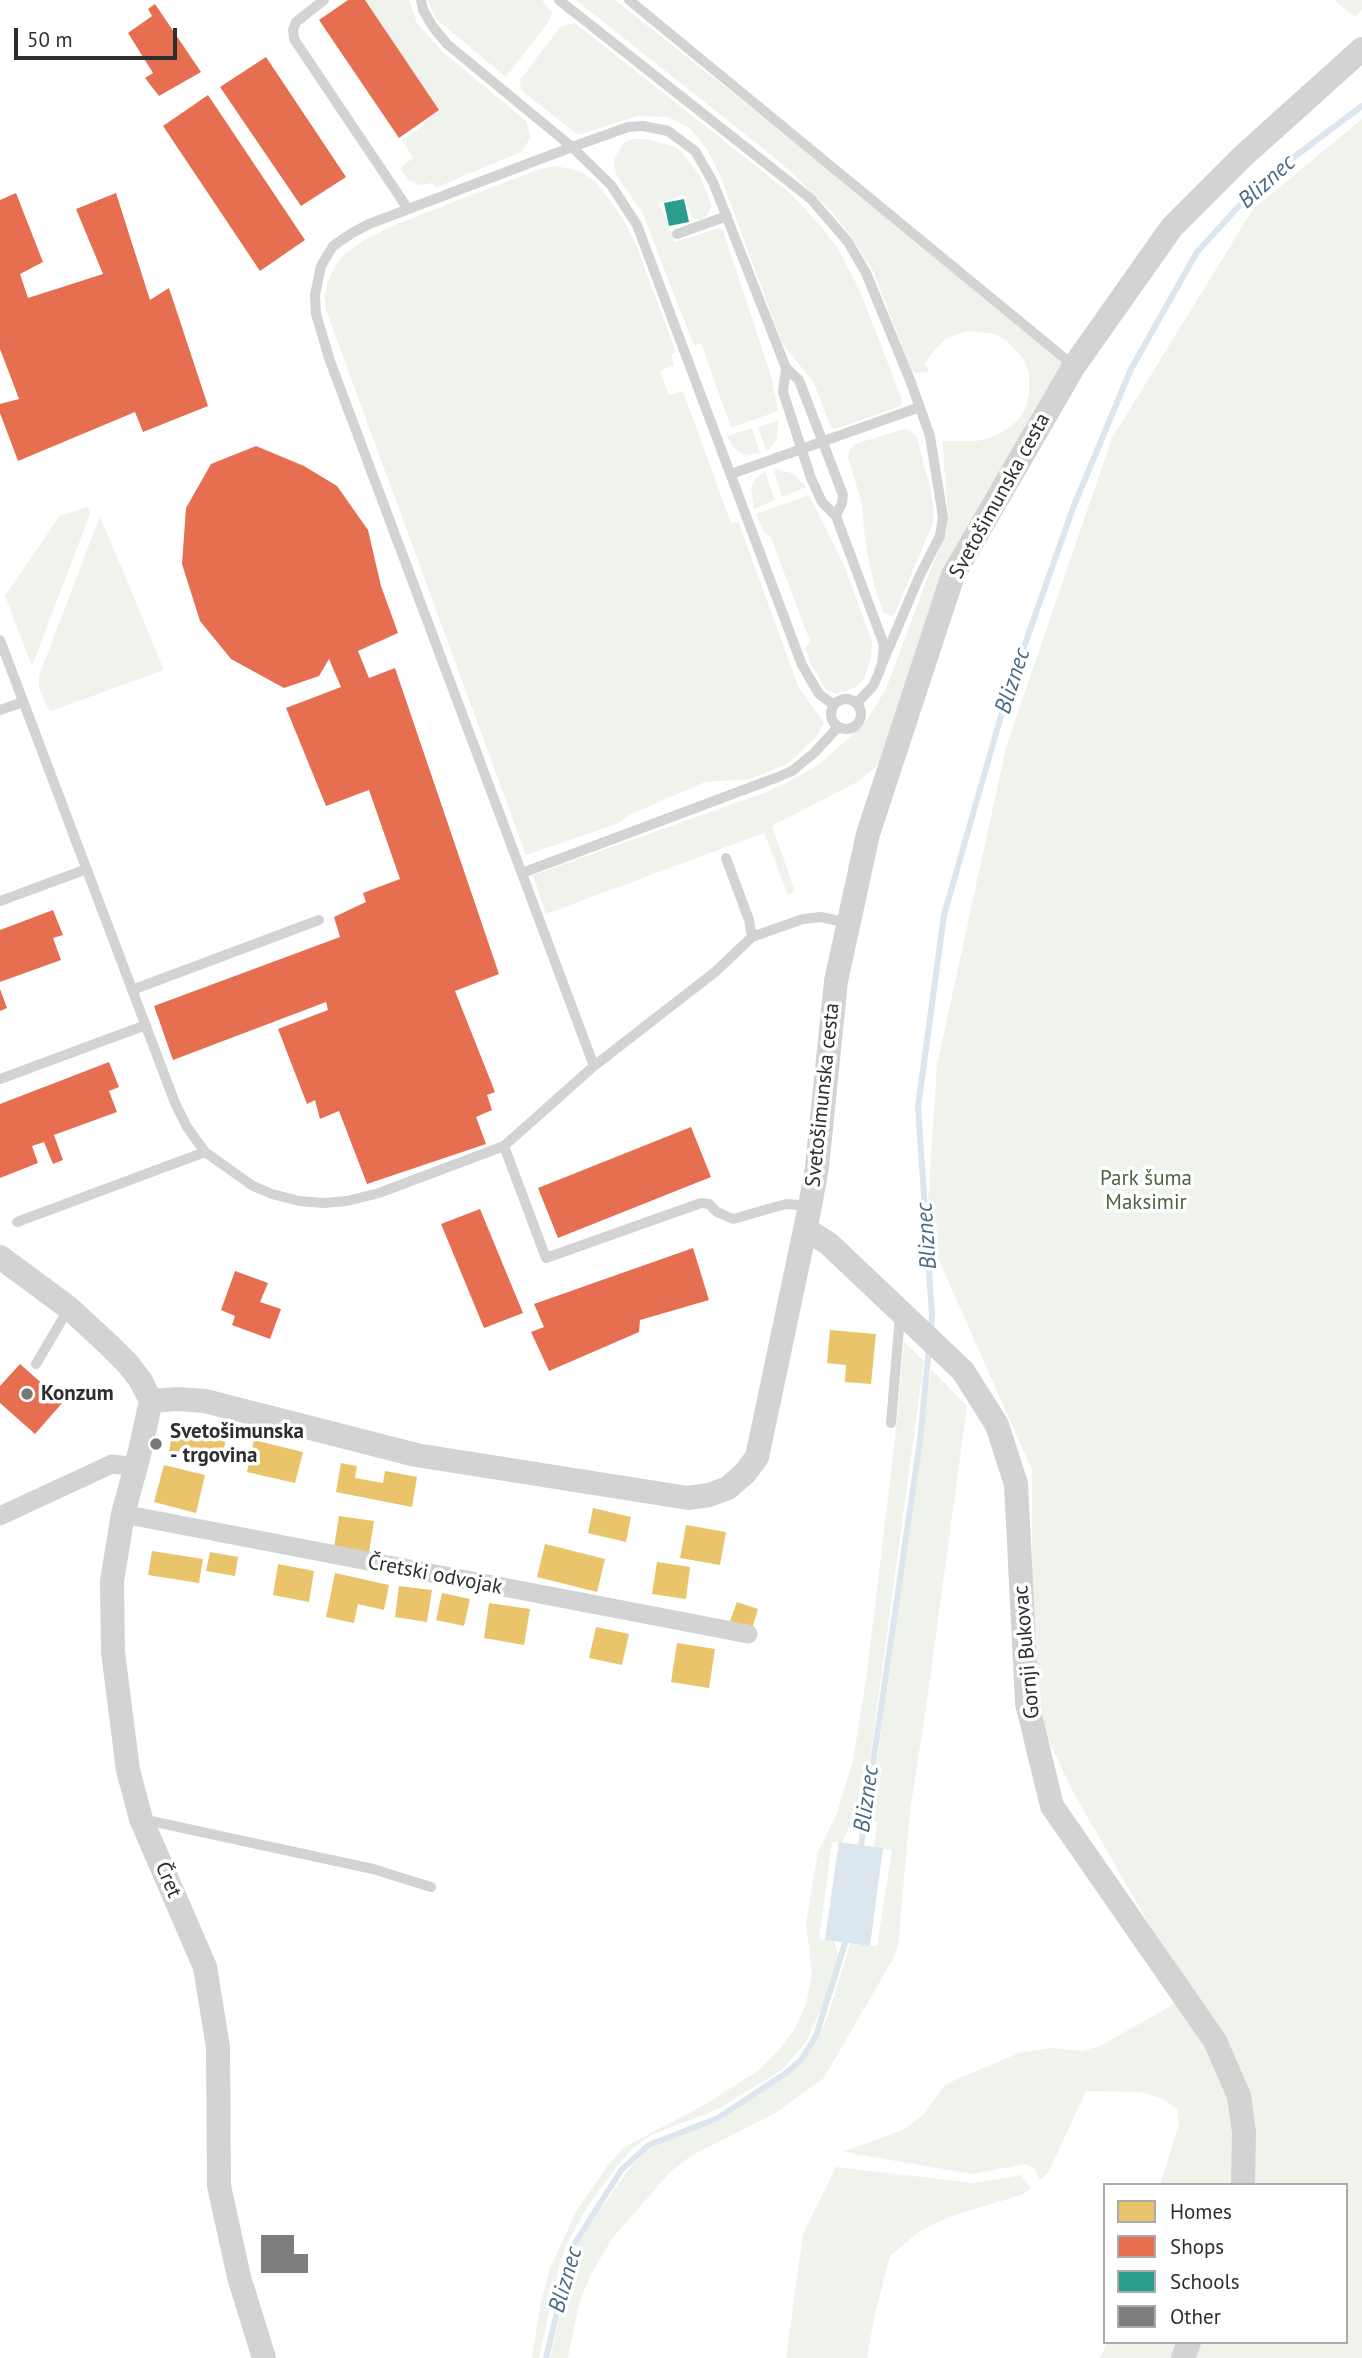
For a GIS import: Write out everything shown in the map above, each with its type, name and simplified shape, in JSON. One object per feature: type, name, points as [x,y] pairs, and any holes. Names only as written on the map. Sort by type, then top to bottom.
[{"type":"street","name":"Svetošimunska cesta","points":[[150,1401],[205,1401],[416,1455],[688,1498],[709,1495],[728,1488],[745,1473],[757,1457],[808,1218],[817,1167],[836,981],[872,821],[953,575],[1074,366],[1172,227],[1242,157],[1362,49]]},
{"type":"street","name":"Gornji Bukovac","points":[[808,1218],[829,1244],[963,1371],[997,1425],[1016,1484],[1027,1703],[1052,1806],[1215,2041],[1240,2096],[1244,2132],[1243,2183]]},
{"type":"street","points":[[0,1257],[69,1308],[128,1364],[141,1381],[150,1401]]},
{"type":"street","name":"Čret","points":[[150,1401],[123,1514],[112,1581],[113,1652],[128,1770],[141,1819],[205,1967],[218,2047],[219,2186],[239,2277],[264,2358]]},
{"type":"street","points":[[0,1516],[112,1464],[136,1467]]},
{"type":"street","name":"Čretski odvojak","points":[[123,1514],[748,1634]]},
{"type":"lane","points":[[324,0],[296,22],[293,39],[408,209]]},
{"type":"lane","points":[[421,0],[428,19],[447,44],[572,147],[611,186],[637,225],[802,665],[819,694],[834,705]]},
{"type":"lane","points":[[559,0],[811,199],[833,223],[866,273],[930,436],[943,517],[940,536],[919,577],[873,686],[857,703]]},
{"type":"lane","points":[[629,0],[1074,366]]},
{"type":"lane","points":[[594,1066],[330,361],[316,314],[315,295],[321,266],[333,246],[352,233],[408,209],[628,127],[643,126],[668,131],[686,142],[705,165],[786,368],[799,380],[843,495],[836,516]]},
{"type":"lane","points":[[677,234],[727,216]]},
{"type":"lane","points":[[786,368],[783,392],[801,449],[822,502],[836,516],[884,645],[882,664]]},
{"type":"lane","points":[[731,474],[920,407]]},
{"type":"lane","points":[[0,640],[181,1115],[205,1152],[237,1177],[263,1190],[299,1201],[324,1203],[347,1200],[379,1193],[504,1146],[594,1066],[682,999],[752,937],[803,919],[821,917],[849,923]]},
{"type":"lane","points":[[847,699],[857,703],[862,712],[857,726],[847,730],[838,727],[831,720],[837,702],[847,699]]},
{"type":"lane","points":[[0,710],[23,702]]},
{"type":"lane","points":[[522,873],[792,771],[814,753],[838,727]]},
{"type":"lane","points":[[726,858],[749,920],[752,937]]},
{"type":"lane","points":[[0,901],[87,869]]},
{"type":"lane","points":[[132,990],[319,920]]},
{"type":"lane","points":[[0,1079],[146,1025]]},
{"type":"lane","points":[[504,1146],[546,1258],[701,1203],[709,1204],[717,1212],[733,1219],[786,1204],[808,1218]]},
{"type":"lane","points":[[18,1222],[205,1152]]},
{"type":"lane","points":[[36,1364],[69,1308]]},
{"type":"lane","points":[[891,1423],[906,1318]]},
{"type":"lane","points":[[141,1819],[373,1869],[431,1887]]},
{"type":"green space","points":[[365,0],[409,0],[417,23],[444,53],[526,121],[531,137],[521,152],[435,188],[432,183],[420,185],[409,181],[400,168],[413,158],[402,140],[439,110]]},
{"type":"green space","points":[[428,0],[542,0],[552,13],[549,21],[506,77],[436,19]]},
{"type":"green space","points":[[576,0],[615,0],[867,199],[1065,361],[931,626],[877,766],[857,782],[772,826],[795,891],[788,895],[764,833],[546,914],[533,875],[764,793],[821,763],[865,723],[886,689],[946,534],[948,514],[942,441],[977,441],[1007,429],[1025,409],[1029,395],[1029,373],[1023,358],[1006,340],[995,334],[968,331],[947,338],[934,350],[924,365],[929,369],[927,372],[916,373],[911,369],[873,271],[832,212],[780,162]]},
{"type":"green space","points":[[1334,0],[1362,0],[1362,10],[1355,17]]},
{"type":"green space","points":[[575,23],[790,193],[820,225],[839,250],[860,291],[902,400],[901,406],[835,429],[831,427],[814,383],[782,343],[720,175],[707,149],[690,128],[668,117],[638,116],[578,135],[521,90],[520,80],[560,27]]},
{"type":"green space","name":"Park šuma Maksimir","points":[[1362,119],[1362,2358],[1100,2358],[1106,2344],[1348,2344],[1348,2183],[1161,2183],[1179,2124],[1177,2109],[1163,2099],[1141,2092],[1086,2091],[1048,2173],[1040,2180],[1035,2169],[1025,2164],[973,2174],[843,2152],[905,2129],[924,2114],[944,2086],[957,2079],[1019,2053],[1051,2048],[1083,2051],[1102,2045],[1169,2007],[1187,1990],[1072,1790],[1032,1705],[1032,1470],[926,1231],[937,1065],[1006,747],[1112,438],[1253,209]]},
{"type":"green space","points":[[632,139],[646,139],[670,145],[681,151],[700,176],[712,206],[706,217],[700,220],[692,218],[684,195],[659,203],[675,242],[719,228],[723,230],[772,379],[778,411],[731,428],[701,343],[694,346],[642,212],[616,175],[616,155],[624,143]]},
{"type":"green space","points":[[556,166],[580,171],[597,183],[623,219],[635,242],[676,352],[671,355],[674,365],[660,371],[669,395],[683,391],[731,523],[738,521],[798,686],[824,723],[815,738],[787,764],[751,779],[705,782],[629,815],[617,824],[526,855],[326,310],[324,296],[337,263],[364,240],[394,225],[537,170]]},
{"type":"green space","points":[[779,420],[777,439],[767,452],[758,427]]},
{"type":"green space","points":[[752,428],[760,453],[744,455],[733,447],[727,436]]},
{"type":"green space","points":[[903,429],[910,430],[917,438],[934,510],[933,523],[895,613],[891,616],[883,612],[874,585],[866,547],[861,500],[848,458],[849,451],[855,444]]},
{"type":"green space","points":[[774,470],[794,474],[806,487],[782,497]]},
{"type":"green space","points":[[765,472],[775,500],[754,509],[751,488],[755,479]]},
{"type":"green space","points":[[809,495],[844,565],[872,642],[871,658],[864,679],[854,688],[837,694],[826,690],[811,664],[805,648],[810,641],[771,538],[763,531],[756,514]]},
{"type":"green space","points":[[88,506],[90,514],[32,666],[5,596],[59,517]]},
{"type":"green space","points":[[100,516],[164,670],[51,711],[39,687],[39,676]]},
{"type":"green space","points":[[904,1342],[924,1361],[862,1819],[853,1819],[842,1842],[832,1842],[819,1939],[834,1941],[839,1958],[824,2003],[806,2042],[782,2070],[716,2110],[651,2135],[632,2149],[614,2170],[587,2207],[567,2244],[559,2267],[539,2358],[532,2358],[541,2302],[550,2268],[577,2210],[608,2165],[623,2148],[706,2104],[759,2070],[794,2030],[806,2004],[812,1973],[806,1923],[818,1851],[836,1816],[853,1761],[867,1672]]},
{"type":"green space","points":[[931,1369],[967,1406],[910,1811],[898,1947],[824,2078],[777,2112],[691,2156],[670,2172],[611,2240],[590,2276],[579,2304],[568,2358],[550,2358],[577,2244],[625,2174],[655,2145],[670,2137],[718,2122],[801,2065],[817,2041],[828,2016],[850,1944],[877,1946],[892,1850],[874,1847],[877,1822],[869,1821]]},
{"type":"green space","points":[[836,2167],[973,2183],[1021,2175],[1031,2188],[1024,2194],[949,2217],[920,2231],[890,2256],[867,2358],[786,2358],[803,2234]]},
{"type":"shaded area","points":[[839,1842],[883,1848],[870,1946],[825,1940]]},
{"type":"building: Homes","points":[[830,1330],[876,1334],[871,1384],[845,1382],[846,1365],[827,1363]]},
{"type":"building: Homes","points":[[174,1422],[227,1431],[222,1461],[169,1452]]},
{"type":"building: Homes","points":[[254,1440],[303,1452],[295,1483],[247,1472]]},
{"type":"building: Homes","points":[[341,1463],[357,1466],[355,1478],[383,1483],[385,1471],[417,1477],[412,1507],[336,1492]]},
{"type":"building: Homes","points":[[164,1465],[205,1475],[196,1513],[154,1502]]},
{"type":"building: Homes","points":[[593,1508],[631,1517],[626,1542],[588,1533]]},
{"type":"building: Homes","points":[[339,1516],[374,1521],[369,1553],[334,1547]]},
{"type":"building: Homes","points":[[686,1525],[726,1532],[720,1565],[680,1558]]},
{"type":"building: Homes","points":[[545,1544],[605,1559],[597,1592],[537,1577]]},
{"type":"building: Homes","points":[[152,1551],[203,1559],[199,1583],[148,1575]]},
{"type":"building: Homes","points":[[210,1552],[238,1557],[235,1576],[206,1571]]},
{"type":"building: Homes","points":[[657,1562],[690,1567],[686,1599],[652,1594]]},
{"type":"building: Homes","points":[[278,1564],[314,1571],[309,1602],[273,1595]]},
{"type":"building: Homes","points":[[335,1573],[389,1585],[384,1610],[358,1604],[354,1623],[326,1617]]},
{"type":"building: Homes","points":[[399,1586],[432,1590],[427,1622],[395,1617]]},
{"type":"building: Homes","points":[[442,1593],[470,1599],[464,1626],[436,1620]]},
{"type":"building: Homes","points":[[737,1602],[758,1609],[752,1629],[730,1621]]},
{"type":"building: Homes","points":[[489,1603],[530,1609],[524,1645],[484,1638]]},
{"type":"building: Homes","points":[[596,1627],[629,1634],[622,1665],[589,1658]]},
{"type":"building: Homes","points":[[677,1643],[715,1649],[709,1688],[671,1682]]},
{"type":"building: Shops","points":[[348,0],[365,0],[439,110],[399,138],[319,20]]},
{"type":"building: Shops","points":[[155,4],[201,72],[159,96],[145,78],[153,73],[128,33],[152,16],[148,9]]},
{"type":"building: Shops","points":[[266,57],[346,177],[301,206],[220,87]]},
{"type":"building: Shops","points":[[208,95],[305,240],[260,271],[163,126]]},
{"type":"building: Shops","points":[[16,193],[43,262],[20,274],[28,298],[103,274],[76,209],[116,193],[150,300],[169,288],[208,406],[143,432],[135,412],[18,461],[0,413],[0,404],[19,399],[0,349],[0,200]]},
{"type":"building: Shops","points":[[256,446],[304,466],[337,486],[368,530],[381,586],[398,633],[358,651],[369,678],[395,668],[499,974],[455,991],[495,1092],[487,1095],[492,1110],[476,1117],[486,1144],[367,1184],[339,1111],[320,1119],[315,1100],[307,1104],[278,1029],[328,1010],[326,1002],[173,1060],[154,1006],[340,937],[334,917],[366,902],[363,893],[400,879],[369,790],[326,806],[286,708],[341,687],[329,659],[319,676],[284,688],[231,659],[200,621],[182,564],[186,508],[211,464]]},
{"type":"building: Shops","points":[[53,910],[63,935],[53,938],[61,960],[0,982],[0,930]]},
{"type":"building: Shops","points":[[0,989],[7,1008],[0,1011]]},
{"type":"building: Shops","points":[[109,1062],[119,1087],[109,1091],[117,1112],[54,1135],[63,1160],[53,1164],[44,1142],[32,1146],[38,1163],[0,1178],[0,1104]]},
{"type":"building: Shops","points":[[691,1127],[711,1177],[558,1238],[538,1188]]},
{"type":"building: Shops","points":[[480,1209],[523,1313],[484,1328],[441,1224]]},
{"type":"building: Shops","points":[[693,1248],[709,1300],[640,1320],[639,1332],[549,1371],[531,1332],[544,1327],[534,1304]]},
{"type":"building: Shops","points":[[235,1271],[268,1283],[260,1302],[281,1309],[270,1339],[232,1325],[235,1316],[221,1310]]},
{"type":"building: Shops","name":"Konzum","points":[[20,1364],[63,1402],[35,1434],[0,1403],[0,1386]]},
{"type":"building: Schools","points":[[684,199],[689,222],[669,226],[664,203]]},
{"type":"building: Other","points":[[261,2235],[294,2235],[294,2254],[308,2254],[308,2273],[261,2273]]},
{"type":"waterway","name":"Bliznec","points":[[931,1330],[918,1107],[944,915],[1007,695],[1073,508],[1131,369],[1197,252],[1261,182],[1362,106]]},
{"type":"waterway","name":"Bliznec","points":[[860,1853],[920,1441],[929,1347]]},
{"type":"waterway","name":"Bliznec","points":[[546,2358],[573,2246],[622,2169],[649,2145],[718,2118],[801,2060],[816,2036],[847,1937]]},
{"type":"place","name":"Konzum","points":[[27,1394]]},
{"type":"place","name":"Svetošimunska - trgovina","points":[[156,1444]]}]
